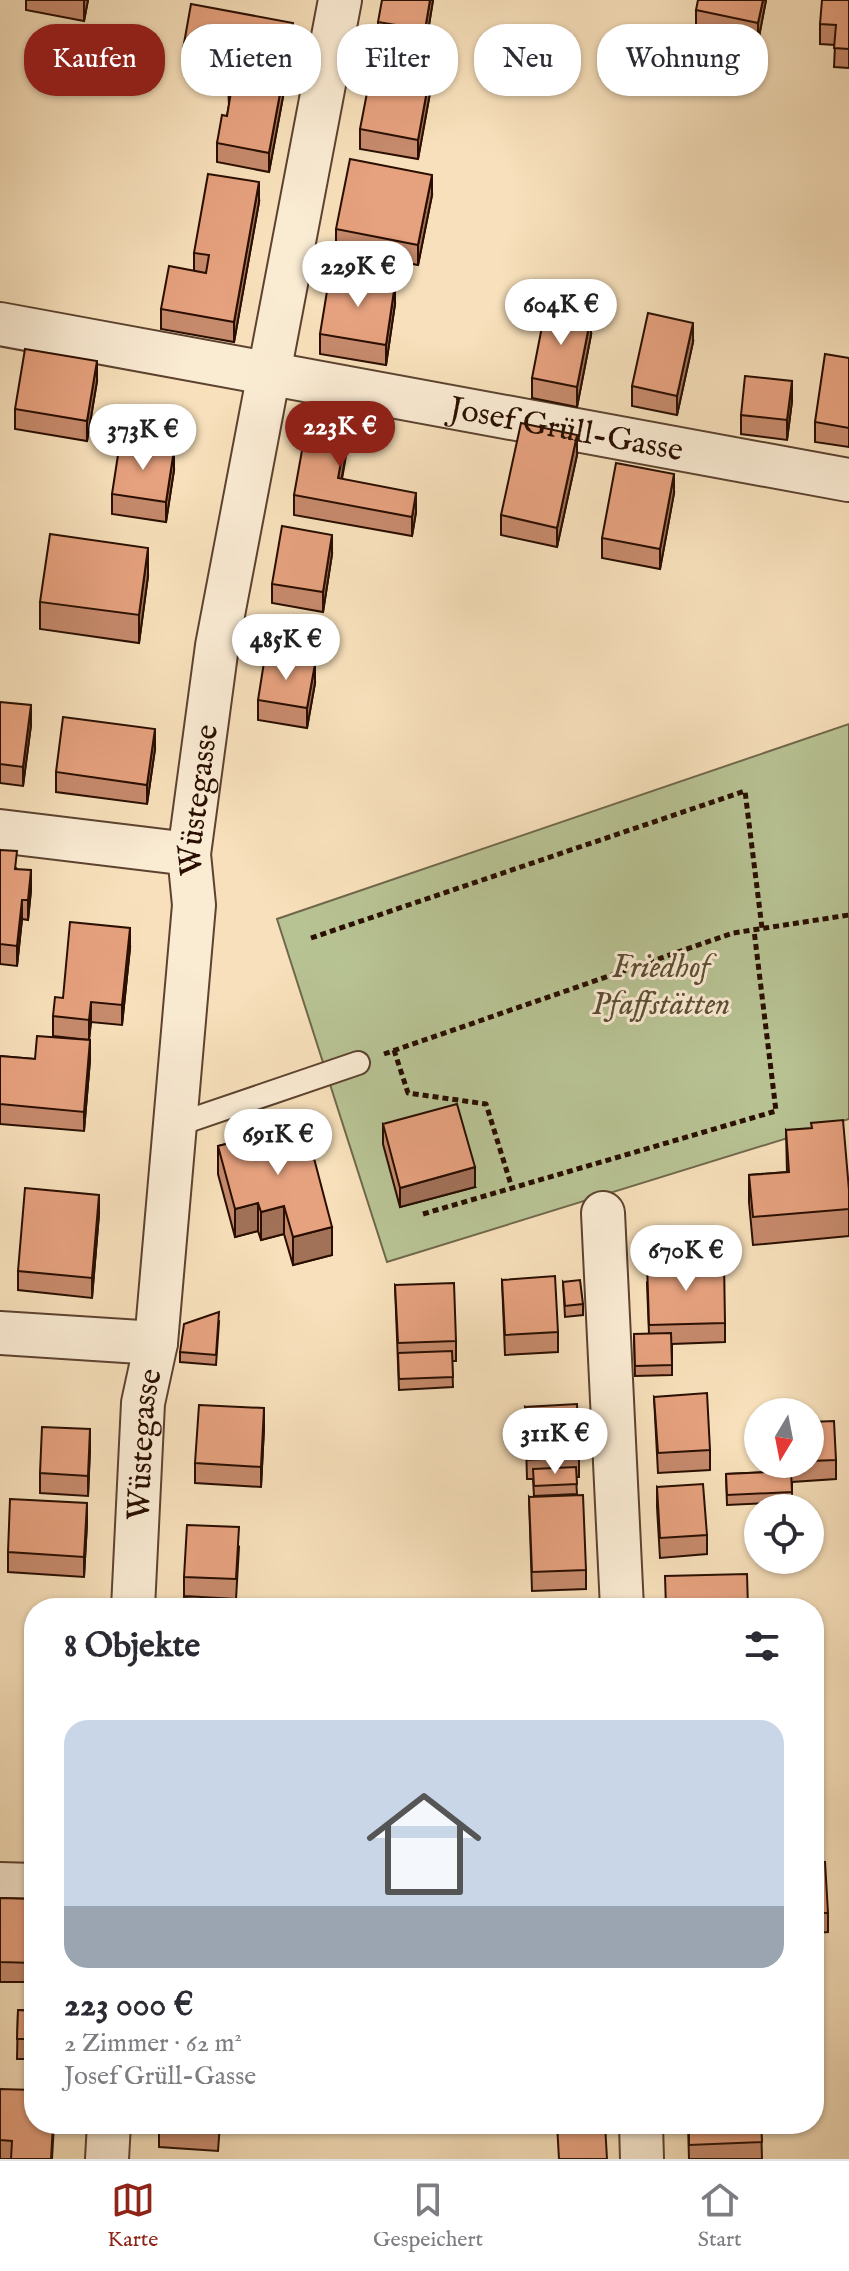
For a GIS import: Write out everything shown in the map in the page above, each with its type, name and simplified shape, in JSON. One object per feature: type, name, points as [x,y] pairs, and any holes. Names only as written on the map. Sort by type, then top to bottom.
[{"type":"street","name":"Wüstegasse","points":[[133,1598],[143,1403],[156,1343],[194,905],[189,854],[217,646],[340,0]]},
{"type":"street","name":"Josef Grüll-Gasse","points":[[0,324],[848,480]]},
{"type":"street","points":[[0,831],[189,854]]},
{"type":"street","points":[[603,1213],[622,1598]]},
{"type":"street","points":[[0,1333],[156,1343]]},
{"type":"street","points":[[0,1884],[24,1885]]},
{"type":"street","points":[[107,2159],[108,2134]]},
{"type":"street","points":[[641,2134],[642,2159]]},
{"type":"lane","points":[[176,1125],[358,1063]]},
{"type":"path","points":[[311,938],[745,791],[762,928]]},
{"type":"path","points":[[358,1063],[733,933],[849,915]]},
{"type":"path","points":[[423,1214],[776,1111],[754,930]]},
{"type":"path","points":[[394,1050],[408,1093],[486,1104],[512,1188]]},
{"type":"green space","name":"Friedhof Pfaffstätten","points":[[849,724],[849,1119],[387,1262],[277,919]]},
{"type":"building","points":[[382,0],[430,0],[426,24],[378,22]]},
{"type":"building","points":[[698,0],[763,0],[758,23],[696,10]]},
{"type":"building","points":[[822,0],[849,0],[849,49],[834,48],[836,25],[820,24]]},
{"type":"building","points":[[191,4],[293,23],[293,24],[187,24]]},
{"type":"building","points":[[230,96],[280,96],[269,153],[217,143],[222,115],[227,116]]},
{"type":"building","points":[[366,96],[426,96],[418,140],[360,129]]},
{"type":"building","points":[[350,159],[432,175],[418,245],[336,229]]},
{"type":"building","points":[[208,174],[259,182],[234,322],[161,309],[169,266],[206,273],[209,255],[194,253]]},
{"type":"building","points":[[330,273],[395,284],[386,345],[320,334]]},
{"type":"building","points":[[546,306],[591,316],[577,387],[532,378]]},
{"type":"building","points":[[648,313],[693,323],[677,396],[632,386]]},
{"type":"building","points":[[25,349],[97,361],[87,421],[15,409]]},
{"type":"building","points":[[825,354],[849,358],[849,428],[815,422]]},
{"type":"building","points":[[745,376],[792,381],[787,420],[741,415]]},
{"type":"building","points":[[310,406],[350,413],[338,478],[416,493],[412,517],[294,495]]},
{"type":"building","points":[[521,423],[577,435],[557,528],[501,515]]},
{"type":"building","points":[[120,442],[174,450],[166,502],[112,494]]},
{"type":"building","points":[[616,463],[674,474],[660,549],[602,538]]},
{"type":"building","points":[[282,526],[332,535],[323,592],[272,584]]},
{"type":"building","points":[[50,534],[148,548],[139,615],[40,602]]},
{"type":"building","points":[[265,656],[315,664],[307,708],[258,700]]},
{"type":"building","points":[[0,702],[31,705],[23,767],[0,764]]},
{"type":"building","points":[[63,717],[155,729],[147,785],[56,772]]},
{"type":"building","points":[[0,850],[17,851],[15,869],[31,870],[28,900],[22,900],[17,946],[0,944]]},
{"type":"building","points":[[70,922],[130,928],[122,1005],[91,1002],[89,1020],[53,1016],[55,997],[63,998]]},
{"type":"building","points":[[37,1036],[90,1040],[84,1112],[0,1104],[0,1056],[35,1059]]},
{"type":"building","points":[[457,1104],[475,1167],[400,1188],[383,1124]]},
{"type":"building","points":[[843,1120],[849,1209],[753,1217],[749,1175],[789,1172],[786,1130],[812,1128],[811,1123]]},
{"type":"building","points":[[305,1124],[332,1227],[293,1237],[284,1206],[261,1212],[258,1203],[235,1209],[218,1146]]},
{"type":"building","points":[[25,1188],[99,1195],[92,1278],[18,1271]]},
{"type":"building","points":[[724,1261],[725,1323],[649,1325],[647,1263]]},
{"type":"building","points":[[555,1276],[558,1332],[505,1335],[502,1280]]},
{"type":"building","points":[[580,1280],[583,1304],[565,1306],[563,1282]]},
{"type":"building","points":[[454,1283],[456,1341],[398,1343],[395,1285]]},
{"type":"building","points":[[219,1312],[216,1355],[180,1352],[184,1324]]},
{"type":"building","points":[[671,1333],[672,1365],[635,1366],[634,1334]]},
{"type":"building","points":[[452,1351],[453,1377],[399,1379],[398,1353]]},
{"type":"building","points":[[707,1393],[710,1450],[658,1453],[654,1397]]},
{"type":"building","points":[[577,1404],[579,1457],[527,1460],[525,1407]]},
{"type":"building","points":[[199,1405],[264,1408],[261,1467],[195,1463]]},
{"type":"building","points":[[824,1421],[834,1421],[836,1460],[824,1460]]},
{"type":"building","points":[[42,1427],[90,1429],[88,1476],[40,1473]]},
{"type":"building","points":[[576,1467],[577,1484],[534,1486],[533,1469]]},
{"type":"building","points":[[744,1473],[744,1478],[791,1478],[792,1492],[727,1495],[726,1474]]},
{"type":"building","points":[[703,1484],[707,1535],[660,1538],[657,1487]]},
{"type":"building","points":[[583,1495],[586,1570],[532,1572],[529,1497]]},
{"type":"building","points":[[10,1499],[87,1503],[84,1557],[8,1552]]},
{"type":"building","points":[[187,1525],[239,1527],[236,1579],[184,1577]]},
{"type":"building","points":[[747,1574],[748,1598],[666,1598],[665,1576]]},
{"type":"building","points":[[824,1862],[825,1862],[828,1913],[824,1913]]},
{"type":"building","points":[[0,1898],[24,1899],[24,1963],[0,1962]]},
{"type":"building","points":[[18,2010],[24,2010],[24,2039],[17,2039]]},
{"type":"building","points":[[0,2089],[24,2090],[24,2134],[52,2134],[51,2159],[11,2159],[12,2141],[0,2140]]},
{"type":"building","points":[[558,2134],[606,2134],[607,2159],[559,2159]]},
{"type":"building","points":[[689,2134],[762,2134],[762,2142],[689,2145]]}]
